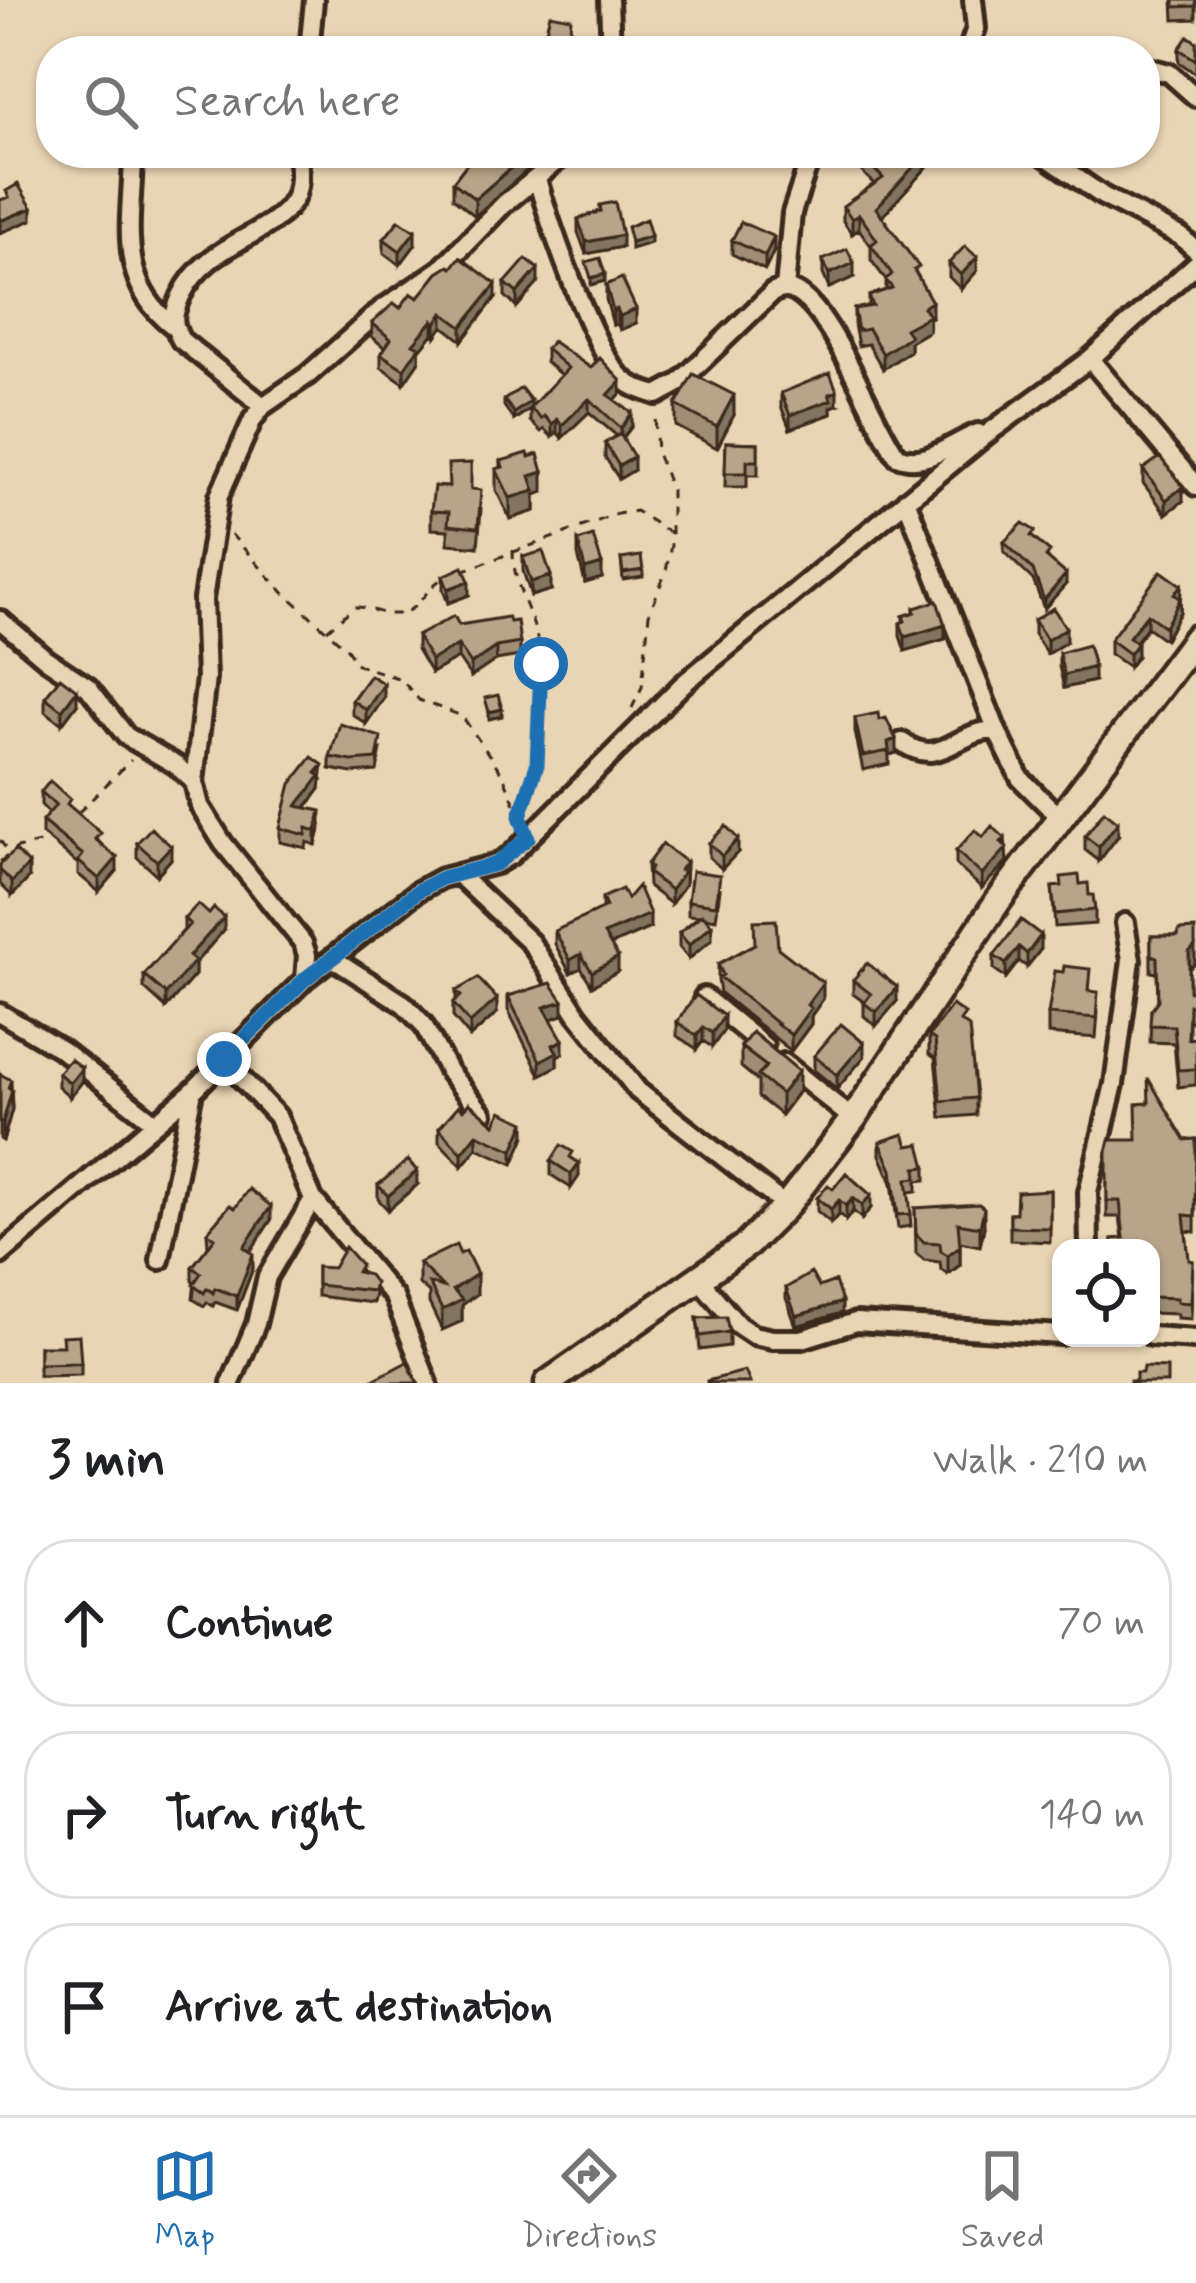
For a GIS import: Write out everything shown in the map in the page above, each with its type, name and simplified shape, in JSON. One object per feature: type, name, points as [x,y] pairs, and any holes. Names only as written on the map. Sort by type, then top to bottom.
[{"type":"street","points":[[310,36],[314,0]]},
{"type":"street","points":[[609,0],[610,36]]},
{"type":"street","points":[[973,0],[973,36]]},
{"type":"street","points":[[1160,71],[1196,97]]},
{"type":"street","points":[[133,168],[132,264],[141,294],[194,351],[262,406]]},
{"type":"street","points":[[173,326],[184,290],[204,262],[290,205],[299,168]]},
{"type":"street","points":[[305,979],[308,955],[303,943],[223,843],[200,806],[194,782],[206,678],[203,599],[219,496],[262,406],[441,268],[504,204],[550,168]]},
{"type":"street","points":[[784,290],[792,213],[807,168]]},
{"type":"street","points":[[1063,168],[1196,250]]},
{"type":"street","points":[[538,179],[551,231],[620,377],[657,395],[679,383],[772,293],[784,290],[802,296],[820,318],[897,456],[922,460],[974,434],[991,431]]},
{"type":"street","points":[[0,1255],[193,1091],[305,979],[418,891],[511,855],[683,684],[991,431],[1090,358],[1196,264]]},
{"type":"street","points":[[1090,358],[1196,486]]},
{"type":"street","points":[[907,500],[997,731],[1020,778],[1060,818]]},
{"type":"street","points":[[0,620],[88,687],[126,736],[176,765],[194,782]]},
{"type":"street","points":[[548,1383],[748,1244],[786,1205],[853,1119],[963,952],[1196,638]]},
{"type":"street","points":[[902,742],[920,752],[932,752],[987,730],[997,731]]},
{"type":"street","points":[[459,875],[531,943],[577,1014],[638,1091],[786,1205]]},
{"type":"street","points":[[1089,1239],[1088,1192],[1114,1084],[1131,960],[1125,923]]},
{"type":"street","points":[[332,958],[404,1004],[423,1024],[449,1072],[484,1114]]},
{"type":"street","points":[[704,997],[853,1119]]},
{"type":"street","points":[[0,1012],[91,1071],[155,1123]]},
{"type":"street","points":[[224,1059],[277,1116],[313,1198],[394,1297],[428,1383]]},
{"type":"street","points":[[160,1260],[193,1091]]},
{"type":"street","points":[[231,1383],[256,1324],[266,1277],[313,1198]]},
{"type":"street","points":[[698,1278],[738,1325],[753,1335],[773,1339],[802,1339],[856,1322],[1052,1335]]},
{"type":"street","points":[[1160,1337],[1196,1339]]},
{"type":"path","points":[[626,741],[626,721],[642,687],[649,614],[666,571],[670,533],[671,490],[656,440],[657,395]]},
{"type":"path","points":[[459,572],[513,549],[636,511],[670,533]]},
{"type":"path","points":[[214,521],[358,665],[401,679],[418,700],[462,716],[503,775],[520,816],[537,765],[541,664],[532,621],[513,571],[513,549]]},
{"type":"path","points":[[326,630],[354,607],[372,607],[391,615],[406,612],[423,600],[434,582],[446,577]]},
{"type":"path","points":[[72,824],[128,761],[156,755]]},
{"type":"path","points":[[0,862],[9,853],[57,838]]},
{"type":"path","points":[[0,839],[9,853]]},
{"type":"building","points":[[1174,0],[1196,0],[1196,6],[1174,7]]},
{"type":"building","points":[[550,14],[571,18],[569,36],[544,36]]},
{"type":"building","points":[[1188,36],[1196,42],[1196,60],[1179,49]]},
{"type":"building","points":[[464,168],[511,168],[475,199],[453,182]]},
{"type":"building","points":[[873,168],[912,168],[876,208],[919,267],[914,270],[932,302],[923,307],[929,316],[905,329],[910,336],[883,354],[868,329],[858,331],[854,309],[873,306],[869,296],[892,288],[886,280],[892,274],[871,245],[877,240],[859,214],[852,219],[843,206],[883,178]]},
{"type":"building","points":[[18,184],[32,208],[0,221],[0,200],[9,197],[6,191]]},
{"type":"building","points":[[615,202],[622,235],[586,242],[578,219]]},
{"type":"building","points":[[646,219],[651,236],[631,242],[627,227]]},
{"type":"building","points":[[399,220],[415,231],[400,251],[384,239]]},
{"type":"building","points":[[741,222],[774,237],[765,256],[732,240]]},
{"type":"building","points":[[965,246],[977,257],[961,275],[949,263]]},
{"type":"building","points":[[847,249],[854,263],[829,274],[823,260]]},
{"type":"building","points":[[460,257],[496,284],[462,327],[443,313],[436,323],[433,320],[413,344],[419,347],[404,369],[381,354],[391,339],[372,323],[394,303],[400,308],[411,293],[418,298],[438,273],[452,268]]},
{"type":"building","points":[[600,258],[605,274],[591,278],[586,262]]},
{"type":"building","points":[[526,259],[538,269],[517,293],[505,283]]},
{"type":"building","points":[[622,278],[636,309],[620,316],[617,309],[613,311],[606,285]]},
{"type":"building","points":[[552,341],[591,368],[600,358],[621,381],[608,395],[632,413],[621,428],[589,399],[562,425],[557,419],[552,424],[544,416],[541,419],[530,408],[568,368],[546,349]]},
{"type":"building","points":[[830,373],[837,391],[829,394],[831,400],[790,415],[781,393]]},
{"type":"building","points":[[693,374],[734,395],[717,427],[676,405]]},
{"type":"building","points":[[521,388],[531,401],[514,413],[504,400]]},
{"type":"building","points":[[620,434],[634,457],[619,466],[605,443]]},
{"type":"building","points":[[726,442],[758,443],[758,461],[747,461],[747,473],[725,473]]},
{"type":"building","points":[[528,453],[529,457],[538,454],[543,472],[530,476],[535,491],[510,498],[496,469],[503,467],[501,461]]},
{"type":"building","points":[[1160,457],[1183,487],[1166,500],[1143,469]]},
{"type":"building","points":[[471,463],[471,489],[481,490],[478,528],[448,525],[449,512],[431,511],[434,486],[449,487],[448,464]]},
{"type":"building","points":[[1023,523],[1050,552],[1046,557],[1066,574],[1044,600],[1033,570],[1004,542]]},
{"type":"building","points":[[593,536],[602,564],[585,569],[578,541]]},
{"type":"building","points":[[543,551],[551,576],[531,582],[523,557]]},
{"type":"building","points":[[641,556],[643,570],[623,573],[621,559]]},
{"type":"building","points":[[463,567],[469,581],[448,589],[443,576]]},
{"type":"building","points":[[1161,571],[1181,585],[1174,594],[1180,599],[1165,627],[1147,614],[1129,637],[1137,643],[1129,654],[1110,640]]},
{"type":"building","points":[[937,601],[945,625],[905,637],[900,623],[905,621],[903,616]]},
{"type":"building","points":[[1053,608],[1066,628],[1047,640],[1034,620]]},
{"type":"building","points":[[454,616],[459,625],[508,617],[510,622],[517,621],[520,643],[496,647],[471,664],[458,645],[431,660],[417,636]]},
{"type":"building","points":[[1088,645],[1094,667],[1064,675],[1059,653]]},
{"type":"building","points":[[370,675],[384,684],[366,710],[352,700]]},
{"type":"building","points":[[60,677],[77,690],[62,710],[45,697]]},
{"type":"building","points":[[498,695],[502,709],[489,712],[485,698]]},
{"type":"building","points":[[878,713],[879,720],[886,718],[896,739],[888,742],[889,751],[863,756],[855,718]]},
{"type":"building","points":[[340,724],[381,737],[377,759],[330,757]]},
{"type":"building","points":[[312,757],[323,765],[316,773],[320,776],[297,806],[321,811],[316,831],[307,828],[306,835],[280,828],[291,784]]},
{"type":"building","points":[[50,781],[70,799],[67,804],[101,833],[95,839],[117,858],[99,879],[78,861],[83,855],[42,821],[56,805],[41,792]]},
{"type":"building","points":[[1104,811],[1118,822],[1099,847],[1085,836]]},
{"type":"building","points":[[726,826],[738,839],[722,856],[709,843]]},
{"type":"building","points":[[992,826],[1005,838],[1001,842],[1007,848],[982,875],[956,851],[975,830],[983,837]]},
{"type":"building","points":[[151,828],[171,846],[157,861],[137,843]]},
{"type":"building","points":[[662,844],[686,862],[671,890],[648,873],[647,864]]},
{"type":"building","points":[[15,850],[29,864],[12,882],[0,865]]},
{"type":"building","points":[[692,871],[720,875],[716,905],[688,901]]},
{"type":"building","points":[[1079,875],[1080,884],[1088,883],[1095,910],[1055,914],[1052,887],[1062,886],[1061,877]]},
{"type":"building","points":[[638,886],[650,914],[604,934],[618,957],[592,972],[581,954],[570,960],[555,931],[606,907],[602,898],[622,889],[627,899]]},
{"type":"building","points":[[198,904],[209,914],[214,908],[224,917],[189,956],[195,961],[166,994],[144,975],[190,924],[184,919]]},
{"type":"building","points":[[702,914],[712,925],[689,945],[679,933]]},
{"type":"building","points":[[776,920],[778,948],[823,983],[791,1035],[720,977],[718,964],[755,944],[754,921]]},
{"type":"building","points":[[1021,920],[1041,935],[1027,954],[1019,947],[1006,964],[994,956]]},
{"type":"building","points":[[1195,929],[1195,946],[1189,952],[1189,991],[1195,991],[1195,1005],[1189,1005],[1188,1039],[1196,1038],[1196,1069],[1178,1070],[1174,1026],[1150,1025],[1151,1010],[1158,1000],[1157,957],[1151,955],[1151,936],[1178,936],[1179,930]]},
{"type":"building","points":[[867,963],[897,987],[876,1012],[864,1003],[871,994],[853,980]]},
{"type":"building","points":[[1064,966],[1090,969],[1088,991],[1098,992],[1096,1018],[1048,1014],[1055,971],[1063,972]]},
{"type":"building","points":[[478,978],[497,999],[470,1023],[453,1003],[461,996],[456,991]]},
{"type":"building","points":[[551,983],[563,1001],[544,1007],[563,1040],[553,1045],[557,1052],[540,1061],[508,996]]},
{"type":"building","points":[[696,995],[724,1016],[712,1033],[703,1027],[697,1036],[677,1022]]},
{"type":"building","points":[[952,1005],[965,1014],[960,1021],[969,1027],[976,1098],[941,1101],[935,1040],[929,1036]]},
{"type":"building","points":[[841,1024],[864,1043],[837,1075],[814,1056]]},
{"type":"building","points":[[752,1032],[799,1071],[781,1094],[758,1076],[766,1066],[741,1047]]},
{"type":"building","points":[[70,1059],[82,1068],[70,1083],[58,1073]]},
{"type":"building","points":[[0,1074],[11,1080],[8,1088],[12,1090],[3,1122],[0,1120]]},
{"type":"building","points":[[1148,1078],[1185,1140],[1196,1139],[1195,1216],[1184,1215],[1189,1260],[1193,1261],[1191,1303],[1160,1297],[1160,1239],[1112,1239],[1124,1238],[1120,1201],[1107,1201],[1110,1140],[1137,1140],[1136,1104],[1149,1103]]},
{"type":"building","points":[[469,1103],[495,1124],[501,1111],[525,1122],[513,1150],[477,1134],[462,1153],[439,1128],[458,1106],[463,1110]]},
{"type":"building","points":[[904,1134],[908,1146],[920,1144],[926,1167],[916,1168],[917,1178],[907,1179],[911,1214],[898,1215],[892,1170],[880,1142]]},
{"type":"building","points":[[561,1145],[579,1163],[571,1174],[551,1161]]},
{"type":"building","points":[[408,1160],[417,1171],[388,1196],[378,1185]]},
{"type":"building","points":[[846,1173],[871,1195],[862,1205],[853,1198],[846,1206],[839,1200],[831,1209],[817,1198],[828,1185],[833,1189]]},
{"type":"building","points":[[249,1189],[271,1206],[244,1247],[253,1254],[237,1296],[215,1288],[213,1293],[207,1288],[204,1293],[193,1285],[201,1273],[192,1267],[215,1238],[207,1232]]},
{"type":"building","points":[[1050,1190],[1050,1228],[1010,1227],[1017,1192]]},
{"type":"building","points":[[979,1204],[984,1208],[980,1227],[958,1223],[960,1246],[948,1255],[941,1251],[940,1243],[924,1242],[916,1234],[915,1208]]},
{"type":"building","points":[[456,1245],[460,1254],[466,1251],[477,1274],[453,1290],[462,1300],[442,1310],[429,1283],[443,1287],[419,1263]]},
{"type":"building","points":[[345,1247],[361,1265],[357,1272],[369,1275],[375,1283],[373,1291],[317,1285],[317,1267],[333,1268]]},
{"type":"building","points":[[811,1273],[819,1287],[835,1281],[842,1302],[796,1316],[786,1288]]},
{"type":"building","points":[[726,1317],[729,1332],[700,1336],[697,1318]]},
{"type":"building","points":[[79,1335],[81,1363],[39,1364],[39,1346],[63,1346],[62,1336]]},
{"type":"building","points":[[407,1362],[418,1383],[374,1383],[373,1380]]},
{"type":"building","points":[[1143,1367],[1167,1368],[1167,1383],[1130,1383]]},
{"type":"building","points":[[745,1371],[750,1383],[707,1383],[707,1381]]},
{"type":"route","points":[[224,1059],[305,979],[418,891],[442,878],[496,864],[528,838],[520,816],[537,765],[541,664]]}]
